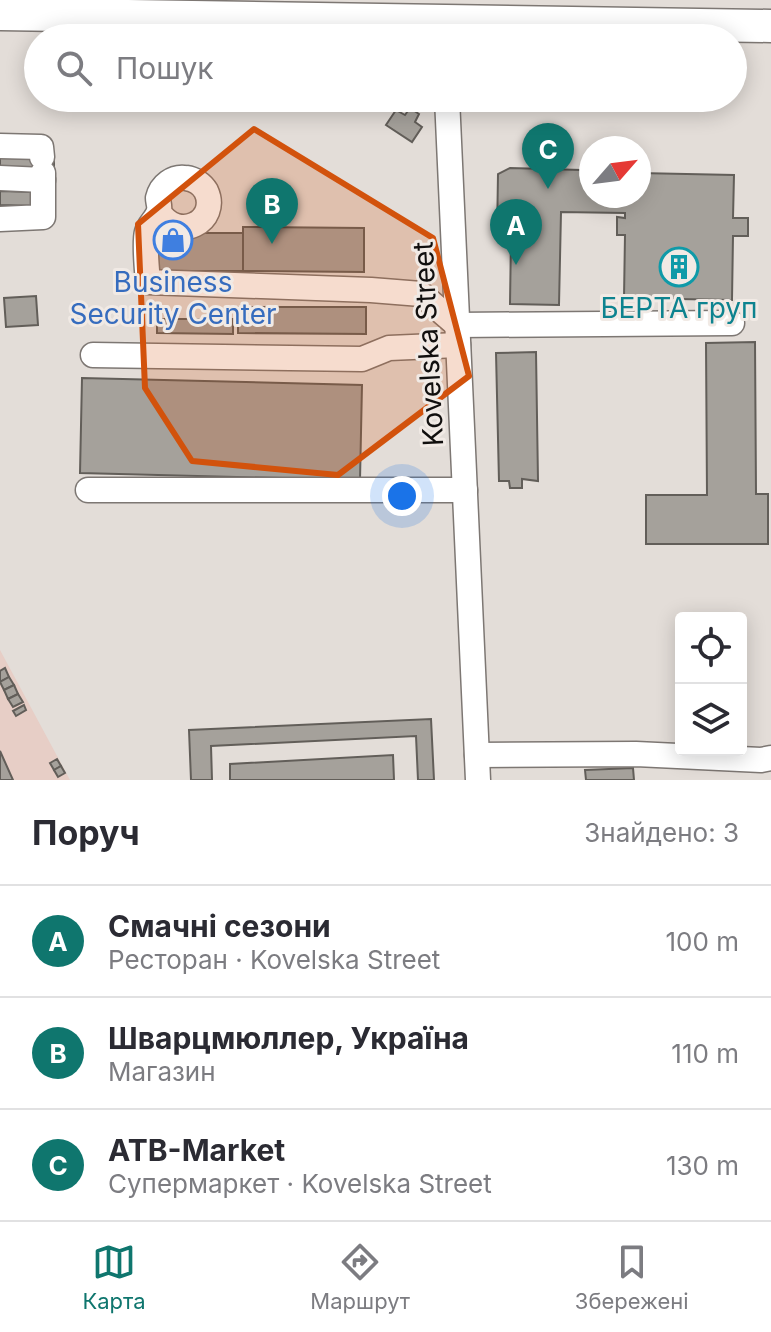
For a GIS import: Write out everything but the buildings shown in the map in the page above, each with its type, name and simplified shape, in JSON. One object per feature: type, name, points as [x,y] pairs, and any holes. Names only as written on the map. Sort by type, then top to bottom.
[{"type":"main road","points":[[0,14],[182,9],[368,24]]},
{"type":"main road","points":[[747,26],[771,26]]},
{"type":"street","name":"Kovelska Street","points":[[448,112],[478,780]]},
{"type":"street","points":[[0,146],[41,147],[43,170],[43,217],[0,219]]},
{"type":"street","points":[[0,178],[43,170]]},
{"type":"street","points":[[159,212],[147,231],[148,282],[421,294],[457,335]]},
{"type":"street","points":[[93,355],[362,359],[389,348],[457,335],[732,323]]},
{"type":"street","points":[[88,490],[465,490]]},
{"type":"street","points":[[477,755],[636,754],[771,758]]},
{"type":"highlighted area","points":[[254,129],[433,238],[469,376],[338,475],[192,461],[145,388],[138,224]]},
{"type":"shaded area","points":[[0,650],[70,780],[0,780]]},
{"type":"place","name":"ATB-Market","points":[[548,189]]},
{"type":"place","name":"Business Security Center","points":[[173,240]]},
{"type":"place","name":"Шварцмюллер, Україна","points":[[272,244]]},
{"type":"place","name":"Смачні сезони","points":[[516,265]]},
{"type":"place","name":"БЕРТА груп","points":[[679,267]]}]
